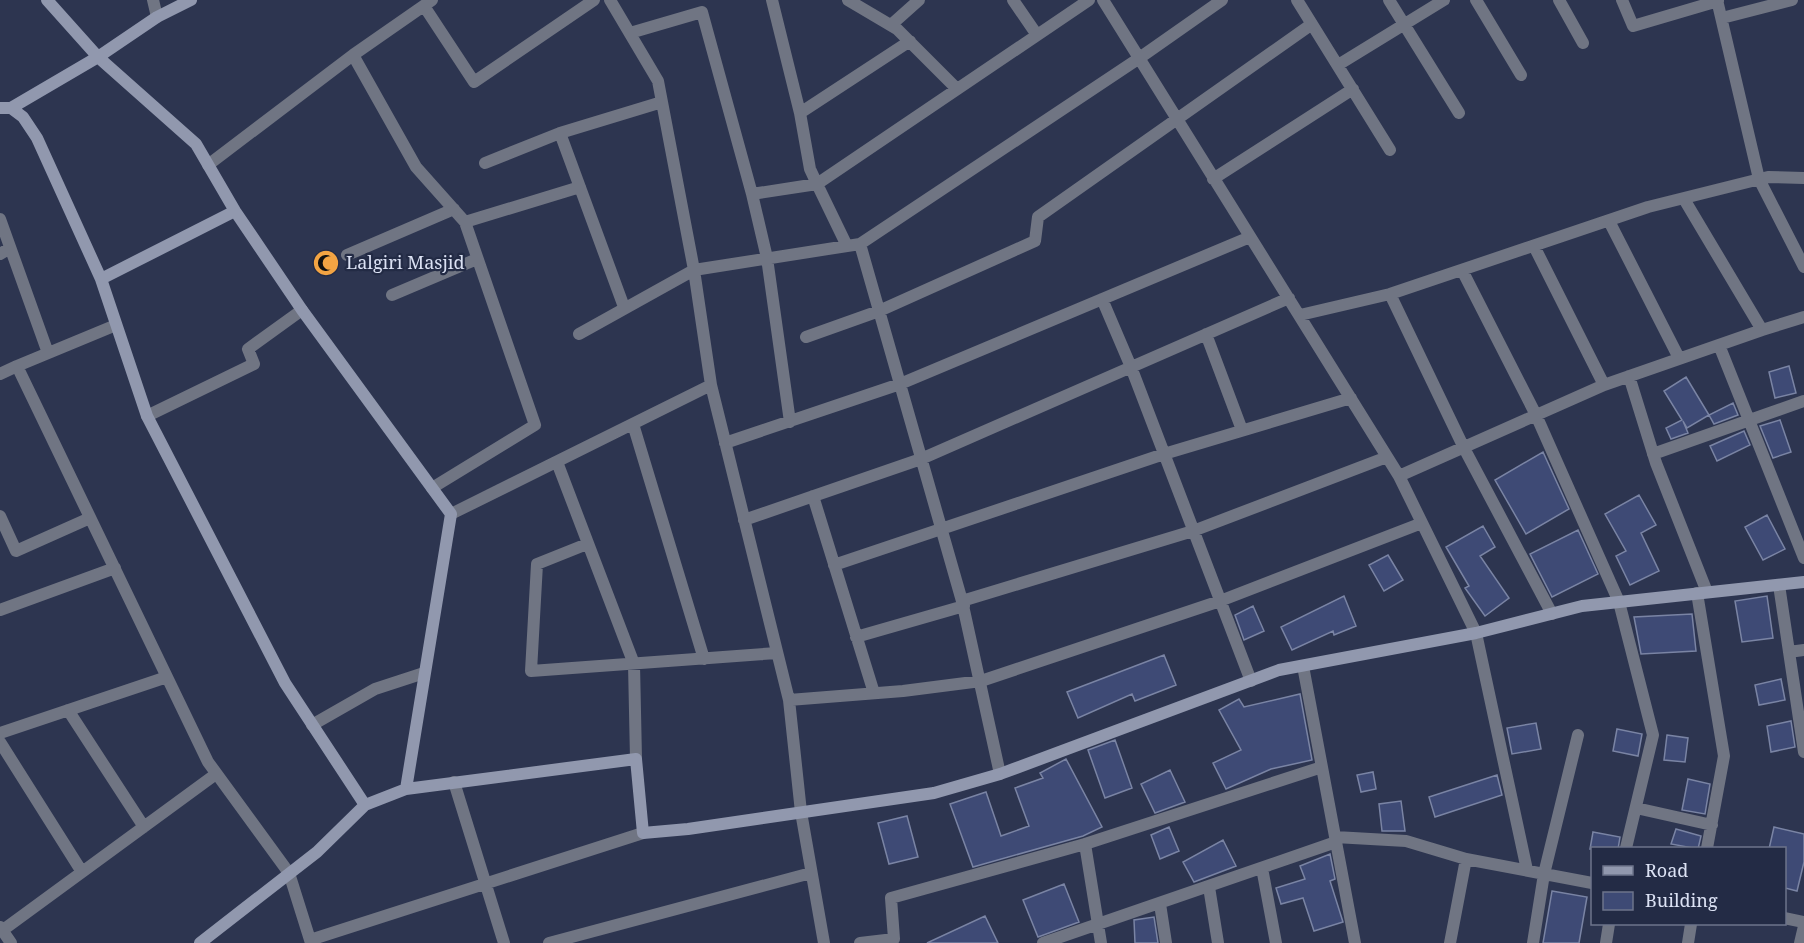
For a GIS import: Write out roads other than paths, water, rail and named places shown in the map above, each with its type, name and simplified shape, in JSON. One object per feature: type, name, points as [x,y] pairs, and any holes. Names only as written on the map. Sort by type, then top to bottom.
[{"type":"street","points":[[47,0],[98,57],[196,144],[235,212],[302,310],[451,514],[406,789]]},
{"type":"street","points":[[153,0],[157,17]]},
{"type":"street","points":[[6,108],[98,57],[157,17],[191,0]]},
{"type":"street","points":[[208,165],[353,55],[428,3],[474,82],[594,0]]},
{"type":"street","points":[[610,0],[658,81],[693,270],[711,385],[789,700],[801,812],[824,943]]},
{"type":"street","points":[[772,0],[800,113],[810,169],[853,245],[879,311],[963,603],[1000,774]]},
{"type":"street","points":[[849,0],[891,25],[957,89]]},
{"type":"street","points":[[891,25],[919,0]]},
{"type":"street","points":[[1013,0],[1037,36]]},
{"type":"street","points":[[752,194],[817,184],[1089,0]]},
{"type":"street","points":[[1103,0],[1399,476],[1476,633],[1527,870]]},
{"type":"street","points":[[579,334],[693,270],[853,245],[1138,59],[1222,0]]},
{"type":"street","points":[[1297,0],[1390,150]]},
{"type":"street","points":[[1389,0],[1459,113]]},
{"type":"street","points":[[1338,65],[1444,0]]},
{"type":"street","points":[[1476,0],[1521,75]]},
{"type":"street","points":[[1559,0],[1583,44]]},
{"type":"street","points":[[1622,0],[1633,26],[1718,1],[1759,180],[1804,267]]},
{"type":"street","points":[[1722,18],[1792,0]]},
{"type":"street","points":[[630,33],[702,12],[752,194],[767,258],[790,422]]},
{"type":"street","points":[[806,337],[879,311],[1035,240],[1038,217],[1312,24]]},
{"type":"street","points":[[800,113],[910,41]]},
{"type":"street","points":[[353,55],[416,167],[465,222],[535,425],[432,488]]},
{"type":"street","points":[[1214,179],[1353,89]]},
{"type":"street","points":[[484,163],[560,133],[662,102]]},
{"type":"street","points":[[6,108],[23,117],[38,138],[100,279],[147,416],[285,683],[365,805]]},
{"type":"street","points":[[560,133],[624,308]]},
{"type":"street","points":[[1300,315],[1390,294],[1684,198],[1768,177],[1804,178]]},
{"type":"street","points":[[465,222],[580,187]]},
{"type":"street","points":[[1684,198],[1762,330]]},
{"type":"street","points":[[347,255],[454,209]]},
{"type":"street","points":[[100,279],[235,212]]},
{"type":"street","points":[[0,219],[5,251],[48,353]]},
{"type":"street","points":[[1609,221],[1679,358]]},
{"type":"street","points":[[725,443],[900,384],[1251,237]]},
{"type":"street","points":[[1534,246],[1604,385]]},
{"type":"street","points":[[392,295],[477,259]]},
{"type":"street","points":[[1462,270],[1536,415],[1619,602],[1653,735],[1626,847]]},
{"type":"street","points":[[1390,294],[1464,448],[1552,614]]},
{"type":"street","points":[[744,520],[921,459],[1289,298]]},
{"type":"street","points":[[1102,299],[1131,368],[1251,681]]},
{"type":"street","points":[[147,416],[254,364],[248,349],[302,310]]},
{"type":"street","points":[[1399,476],[1604,385],[1804,317]]},
{"type":"street","points":[[0,374],[116,325]]},
{"type":"street","points":[[1206,334],[1242,430]]},
{"type":"street","points":[[1719,345],[1804,558]]},
{"type":"street","points":[[17,366],[216,774],[289,873],[311,942],[643,833],[688,829],[934,793],[1000,774],[1279,670],[1476,633],[1582,606],[1804,582]]},
{"type":"street","points":[[1629,376],[1653,453],[1702,593],[1723,738],[1723,775],[1707,847]]},
{"type":"street","points":[[451,514],[711,385]]},
{"type":"street","points":[[834,566],[1164,454],[1351,398]]},
{"type":"street","points":[[1653,453],[1750,422],[1804,401]]},
{"type":"street","points":[[633,424],[704,659]]},
{"type":"street","points":[[856,637],[1193,531],[1387,457]]},
{"type":"street","points":[[557,462],[634,664],[636,759],[643,833]]},
{"type":"street","points":[[813,496],[874,693]]},
{"type":"street","points":[[0,516],[16,551],[90,518]]},
{"type":"street","points":[[789,700],[981,681],[1220,601],[1422,523]]},
{"type":"street","points":[[587,544],[537,564],[531,671],[777,653]]},
{"type":"street","points":[[0,610],[115,568]]},
{"type":"street","points":[[1779,585],[1803,728],[1804,752]]},
{"type":"street","points":[[1789,652],[1804,650]]},
{"type":"street","points":[[1303,666],[1355,943]]},
{"type":"street","points":[[312,725],[375,689],[424,673]]},
{"type":"street","points":[[0,733],[167,677]]},
{"type":"street","points":[[68,710],[144,826]]},
{"type":"street","points":[[1533,943],[1544,874],[1578,735]]},
{"type":"street","points":[[0,742],[82,872]]},
{"type":"street","points":[[200,943],[289,873],[365,805],[406,789],[636,759]]},
{"type":"street","points":[[860,943],[895,941],[891,897],[1085,844],[1322,766]]},
{"type":"street","points":[[11,943],[1,929],[216,774]]},
{"type":"street","points":[[454,782],[504,943]]},
{"type":"street","points":[[1636,808],[1712,825]]},
{"type":"street","points":[[1043,943],[1262,868],[1336,839],[1406,841],[1466,859],[1591,883]]},
{"type":"street","points":[[1085,844],[1101,943]]},
{"type":"street","points":[[1450,943],[1466,859]]},
{"type":"street","points":[[1262,868],[1276,943]]},
{"type":"street","points":[[549,943],[812,873]]},
{"type":"street","points":[[1209,886],[1218,943]]},
{"type":"street","points":[[1160,904],[1166,943]]},
{"type":"street","points":[[1786,918],[1804,924],[1800,943]]},
{"type":"street","points":[[1606,943],[1609,925]]},
{"type":"street","points":[[1688,943],[1691,925]]},
{"type":"place","name":"Lalgiri Masjid","points":[[326,263]]}]
